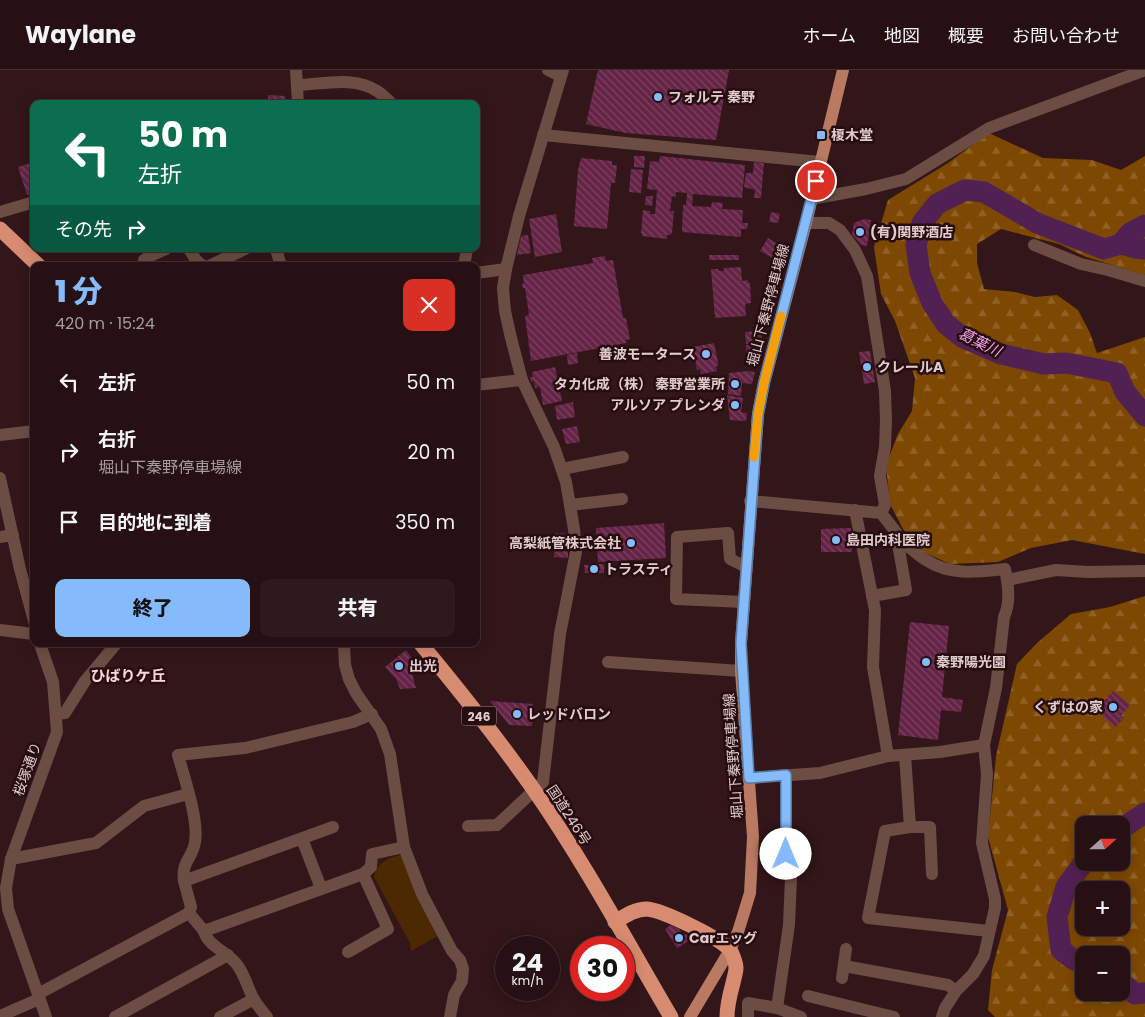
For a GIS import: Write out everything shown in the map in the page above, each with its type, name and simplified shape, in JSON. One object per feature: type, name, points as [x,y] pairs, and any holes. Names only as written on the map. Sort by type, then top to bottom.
[{"type":"highway","points":[[0,229],[35,262]]},
{"type":"highway","name":"国道246号","points":[[423,647],[535,791],[671,1017]]},
{"type":"highway","points":[[615,922],[633,912],[641,910],[659,912],[718,941],[730,950],[736,967],[727,1017]]},
{"type":"main road","name":"堀山下秦野停車場線","points":[[690,1017],[730,950],[738,932],[750,893],[754,837],[741,643],[750,501],[758,414],[764,383],[806,223],[843,70]]},
{"type":"street","points":[[296,70],[298,100]]},
{"type":"street","points":[[468,826],[497,825],[543,782],[560,634],[576,552],[566,482],[554,447],[522,380],[505,311],[503,288],[506,270],[561,73],[548,70]]},
{"type":"street","points":[[811,199],[866,189],[906,179],[989,128],[1145,70]]},
{"type":"street","points":[[298,85],[348,82],[377,90],[388,100]]},
{"type":"street","points":[[543,135],[820,162]]},
{"type":"street","points":[[0,212],[30,203]]},
{"type":"street","points":[[806,223],[829,222],[840,230],[855,250],[867,276],[885,391],[885,447],[880,476],[885,505],[882,513]]},
{"type":"street","points":[[1034,245],[1081,264],[1102,268],[1145,281]]},
{"type":"street","points":[[144,262],[150,256],[159,252]]},
{"type":"street","points":[[191,252],[198,262]]},
{"type":"street","points":[[217,262],[239,252]]},
{"type":"street","points":[[480,273],[506,270]]},
{"type":"street","points":[[480,385],[522,380]]},
{"type":"street","points":[[0,435],[30,431]]},
{"type":"street","points":[[562,469],[623,457]]},
{"type":"street","points":[[0,478],[6,536],[30,609]]},
{"type":"street","points":[[570,505],[622,499]]},
{"type":"street","points":[[750,501],[882,513],[896,532],[906,590],[872,596]]},
{"type":"street","points":[[855,510],[875,610],[873,667],[888,756]]},
{"type":"street","points":[[744,602],[676,599],[678,537],[728,533],[730,559],[746,568]]},
{"type":"street","points":[[897,540],[905,543],[917,555],[933,565],[951,571],[969,572],[1005,569],[1007,580],[1008,609],[1004,616],[996,688],[984,745],[987,774],[982,843],[995,899],[995,908],[984,956],[973,974],[956,991],[942,1017]]},
{"type":"street","points":[[1007,580],[1056,570],[1088,572],[1145,571]]},
{"type":"street","points":[[0,630],[30,634]]},
{"type":"street","name":"桜塚通り","points":[[41,647],[53,682],[57,732],[11,859],[3,876],[6,888],[4,910],[46,1017]]},
{"type":"street","points":[[56,714],[64,713],[85,681],[113,647]]},
{"type":"street","points":[[344,647],[345,665],[349,679],[356,693],[372,714],[384,736],[390,754],[404,847],[422,894],[452,951],[460,960],[463,969],[462,980],[454,995],[450,1017]]},
{"type":"street","points":[[608,662],[742,671]]},
{"type":"street","points":[[267,1017],[254,999],[238,966],[228,955],[210,942],[190,913],[191,907],[182,871],[195,842],[195,826],[178,754],[246,748],[344,724],[372,714]]},
{"type":"street","points":[[749,778],[820,773],[888,756],[940,752],[984,745]]},
{"type":"street","points":[[904,755],[910,827]]},
{"type":"street","points":[[777,1008],[790,906],[791,878],[786,854],[786,775]]},
{"type":"street","points":[[11,859],[96,842],[144,806],[188,794]]},
{"type":"street","points":[[184,881],[333,827]]},
{"type":"street","points":[[932,874],[930,827],[910,827],[885,831],[868,918],[989,931]]},
{"type":"street","points":[[302,839],[321,888]]},
{"type":"street","points":[[204,931],[363,874],[371,867],[372,854],[404,847]]},
{"type":"street","points":[[347,952],[388,929],[363,874]]},
{"type":"street","points":[[0,1016],[190,913]]},
{"type":"street","points":[[846,949],[843,972],[948,985],[956,991]]},
{"type":"street","points":[[115,1017],[228,955]]},
{"type":"street","points":[[808,996],[894,1017]]},
{"type":"street","points":[[220,1017],[254,999]]},
{"type":"street","points":[[748,1017],[748,1002],[777,1008],[801,1017]]},
{"type":"shaded area","points":[[400,855],[404,858],[438,936],[411,951],[410,943],[374,877],[375,872],[383,862]]},
{"type":"green space","points":[[989,133],[1043,158],[1092,160],[1121,170],[1145,156],[1145,275],[1086,257],[1059,244],[1001,229],[977,244],[977,263],[984,289],[1015,292],[1035,297],[1057,295],[1078,310],[1090,333],[1097,353],[1145,337],[1145,554],[1072,540],[1031,548],[998,562],[950,564],[921,551],[903,529],[890,504],[886,465],[898,434],[912,411],[915,378],[895,321],[881,294],[874,247],[888,200],[948,163]]},
{"type":"green space","points":[[1145,596],[1145,1017],[995,1017],[988,1010],[992,970],[1008,910],[988,837],[996,756],[1017,664],[1037,643],[1071,614],[1110,607]]},
{"type":"building","name":"フォルテ 秦野","points":[[598,70],[729,70],[716,140],[626,133],[586,124]]},
{"type":"building","points":[[268,95],[285,96],[285,100],[268,100]]},
{"type":"building","points":[[634,156],[645,156],[644,168],[634,167]]},
{"type":"building","points":[[660,156],[745,165],[742,198],[693,194],[692,206],[711,207],[712,202],[723,203],[722,209],[743,210],[742,223],[748,223],[747,229],[741,229],[741,237],[682,232],[683,205],[686,205],[687,193],[676,192],[676,197],[672,196],[670,211],[674,211],[672,233],[667,235],[667,239],[642,236],[643,210],[650,211],[650,214],[655,214],[657,190],[647,189],[650,161],[659,162]]},
{"type":"building","points":[[581,158],[612,161],[612,165],[617,165],[615,183],[611,183],[607,229],[574,226],[578,170]]},
{"type":"building","points":[[754,162],[764,163],[761,198],[754,198],[755,190],[744,187],[746,173],[753,173]]},
{"type":"building","points":[[30,163],[30,194],[27,195],[18,167]]},
{"type":"building","points":[[631,169],[643,170],[641,193],[629,192]]},
{"type":"building","points":[[646,196],[653,196],[652,206],[645,205]]},
{"type":"building","points":[[771,212],[780,214],[778,223],[769,222]]},
{"type":"building","points":[[556,214],[562,252],[535,257],[529,219]]},
{"type":"building","name":"(有)関野酒店","points":[[864,219],[871,220],[867,246],[861,245],[852,235],[854,223]]},
{"type":"building","points":[[528,235],[531,253],[517,255],[521,236]]},
{"type":"building","points":[[768,238],[783,247],[776,260],[760,251]]},
{"type":"building","points":[[709,255],[739,255],[739,260],[709,260]]},
{"type":"building","points":[[605,256],[606,261],[613,260],[623,318],[626,318],[630,339],[626,340],[626,343],[617,345],[619,355],[601,359],[600,348],[531,361],[525,316],[529,315],[525,288],[523,288],[522,284],[524,283],[523,275],[593,263],[592,258]]},
{"type":"building","points":[[741,267],[742,281],[748,280],[748,283],[750,282],[751,303],[745,304],[746,316],[715,318],[711,269],[724,271],[724,268]]},
{"type":"building","points":[[758,331],[758,333],[761,333],[762,342],[746,344],[745,332]]},
{"type":"building","name":"善波モータース","points":[[714,343],[718,362],[718,366],[716,366],[717,371],[701,374],[700,369],[697,370],[693,347]]},
{"type":"building","points":[[759,344],[759,357],[746,358],[746,345]]},
{"type":"building","name":"クレールA","points":[[870,351],[875,382],[864,384],[859,352]]},
{"type":"building","points":[[577,353],[578,363],[568,365],[567,355]]},
{"type":"building","points":[[555,367],[562,401],[543,405],[540,387],[535,388],[534,381],[531,382],[530,377],[533,377],[532,372]]},
{"type":"building","name":"タカ化成（株） 秦野営業所","points":[[755,372],[752,384],[742,383],[741,396],[728,394],[729,373]]},
{"type":"building","name":"アルソア プレンダ","points":[[727,395],[743,398],[741,412],[747,413],[746,421],[730,420]]},
{"type":"building","points":[[573,402],[575,417],[557,420],[555,406]]},
{"type":"building","points":[[577,426],[580,442],[566,444],[562,429]]},
{"type":"building","name":"高梨紙管株式会社","points":[[664,523],[666,558],[598,562],[596,528]]},
{"type":"building","name":"島田内科医院","points":[[851,528],[852,552],[821,552],[821,529]]},
{"type":"building","points":[[555,533],[568,534],[568,558],[554,557]]},
{"type":"building","name":"トラスティ","points":[[604,564],[604,573],[585,573],[584,565]]},
{"type":"building","name":"秦野陽光園","points":[[910,622],[949,626],[942,697],[963,700],[961,712],[941,710],[938,740],[898,735]]},
{"type":"building","points":[[406,650],[414,662],[410,666],[416,688],[400,689],[396,679],[385,667]]},
{"type":"building","name":"くずはの家","points":[[1113,691],[1130,705],[1121,716],[1124,718],[1115,727],[1095,710]]},
{"type":"building","name":"レッドバロン","points":[[490,701],[533,704],[532,726],[509,725]]},
{"type":"building","name":"Carエッグ","points":[[671,925],[679,929],[683,936],[686,934],[690,940],[677,948],[665,929]]},
{"type":"waterway","name":"葛葉川","points":[[1145,225],[1130,233],[1121,244],[1104,249],[1037,223],[984,192],[965,190],[937,204],[922,223],[916,245],[920,273],[932,303],[946,324],[962,337],[1001,354],[1044,364],[1066,363],[1117,373],[1125,392],[1145,416]]},
{"type":"waterway","points":[[1121,244],[1145,249]]},
{"type":"waterway","name":"葛葉川","points":[[1130,823],[1145,813]]},
{"type":"waterway","name":"葛葉川","points":[[1075,960],[1061,950],[1057,917],[1066,887],[1078,871]]},
{"type":"waterway","name":"葛葉川","points":[[1130,990],[1135,994],[1145,993]]},
{"type":"slow traffic","points":[[754,457],[758,414],[781,316]]},
{"type":"place","name":"フォルテ 秦野","points":[[658,97]]},
{"type":"place","name":"榎木堂","points":[[821,135]]},
{"type":"place","name":"(有)関野酒店","points":[[860,232]]},
{"type":"place","name":"善波モータース","points":[[706,354]]},
{"type":"place","name":"クレールA","points":[[867,367]]},
{"type":"place","name":"タカ化成（株） 秦野営業所","points":[[735,384]]},
{"type":"place","name":"アルソア プレンダ","points":[[735,405]]},
{"type":"place","name":"島田内科医院","points":[[836,540]]},
{"type":"place","name":"高梨紙管株式会社","points":[[631,543]]},
{"type":"place","name":"トラスティ","points":[[594,569]]},
{"type":"place","name":"秦野陽光園","points":[[926,662]]},
{"type":"place","name":"出光","points":[[399,666]]},
{"type":"place","name":"くずはの家","points":[[1113,707]]},
{"type":"place","name":"レッドバロン","points":[[517,714]]},
{"type":"place","name":"Carエッグ","points":[[679,938]]},
{"type":"district","name":"ひばりケ丘","points":[[128,675]]},
{"type":"route","points":[[786,854],[786,775],[749,778],[741,643],[750,501],[758,414],[764,383],[816,181]]}]
